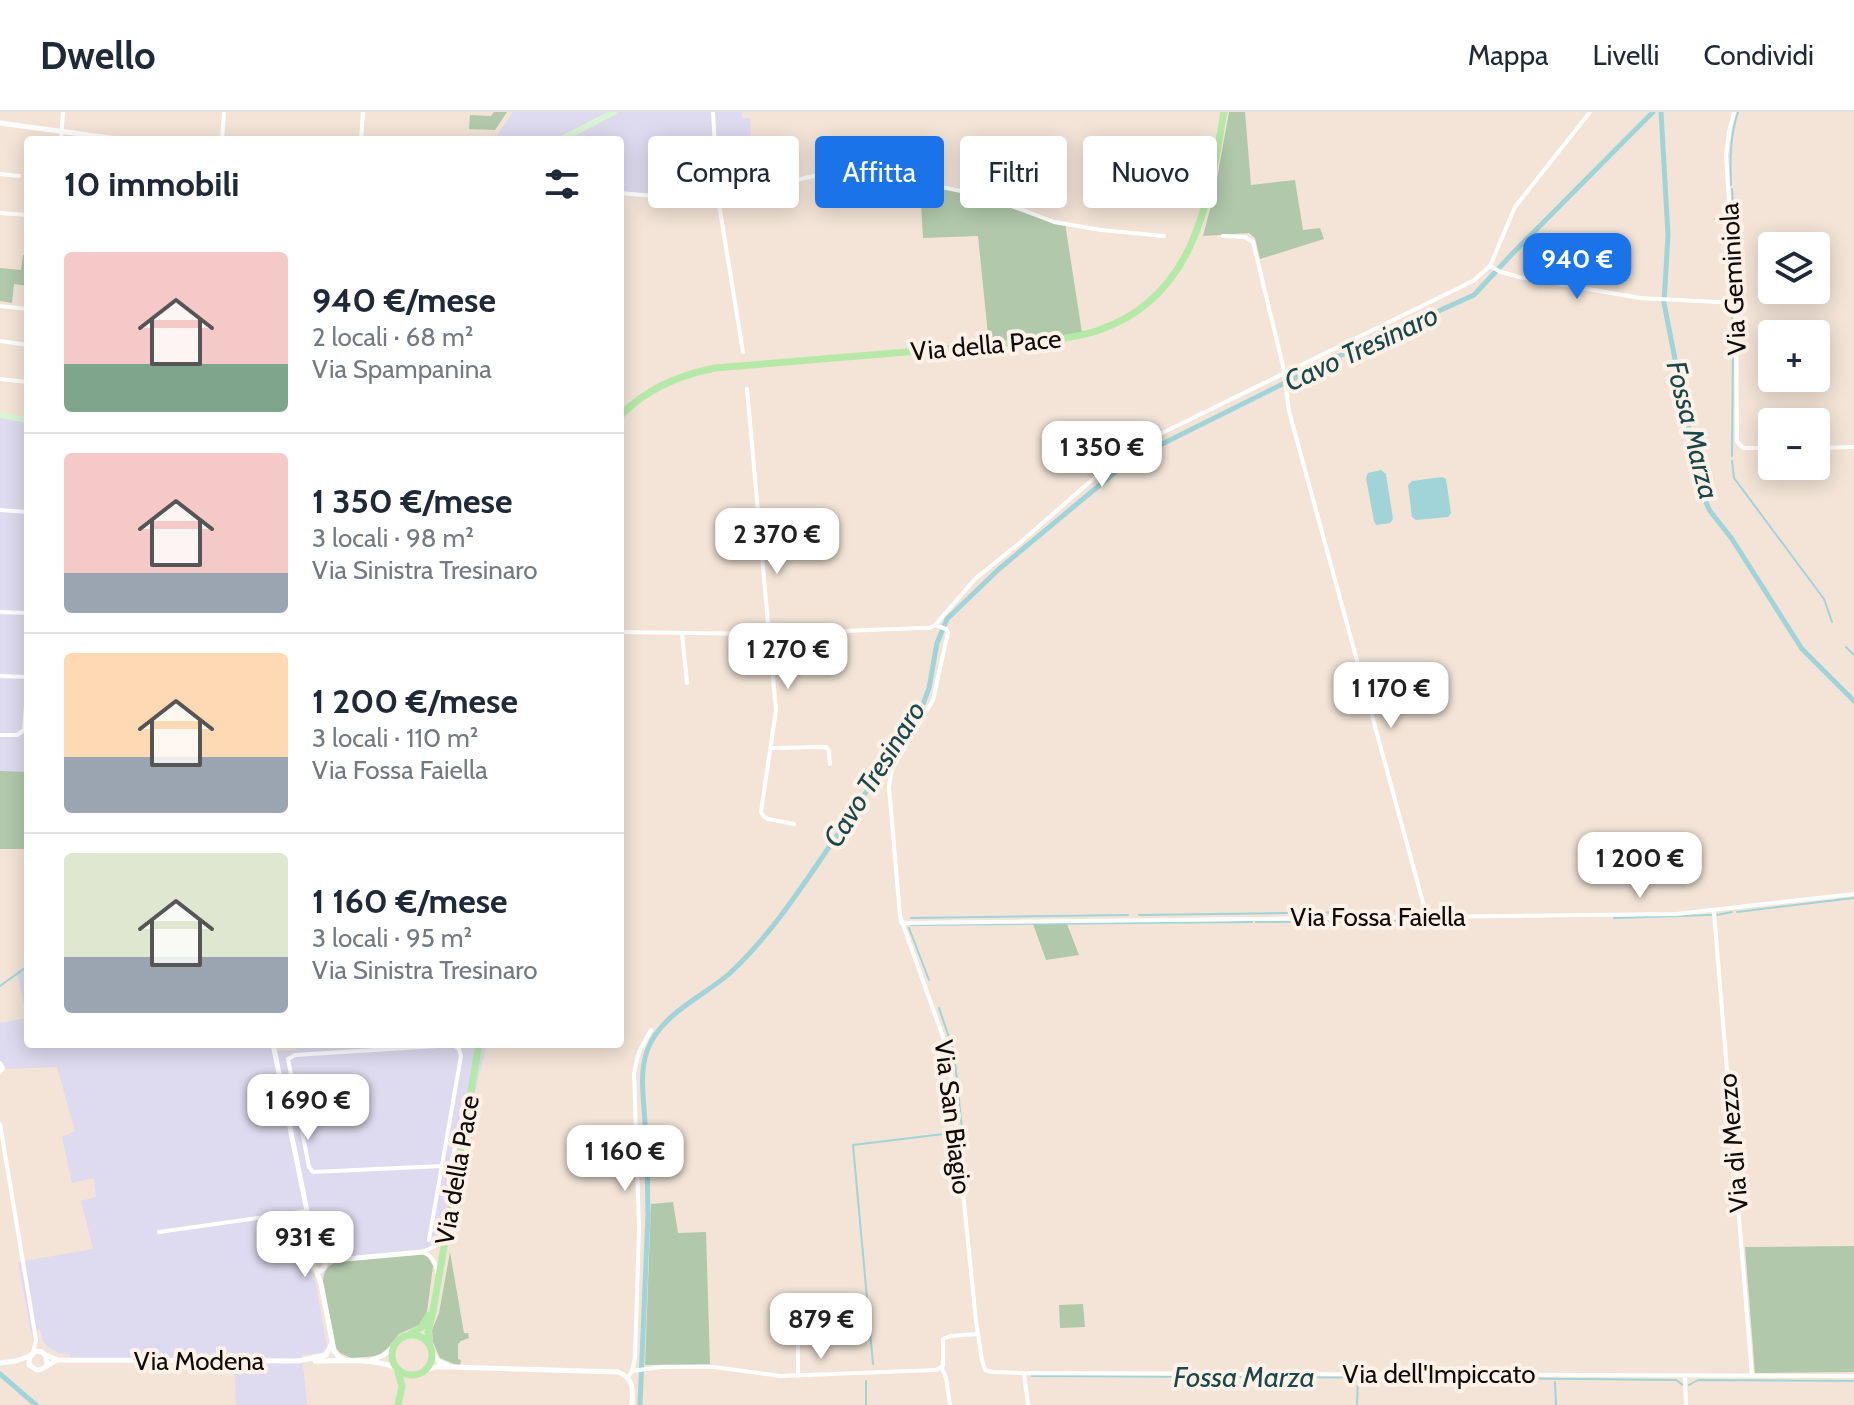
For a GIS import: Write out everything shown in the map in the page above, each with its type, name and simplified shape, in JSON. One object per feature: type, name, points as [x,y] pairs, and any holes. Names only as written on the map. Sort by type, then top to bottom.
[{"type":"main road","points":[[568,136],[614,112]]},
{"type":"main road","name":"Via della Pace","points":[[624,412],[664,384],[715,368],[1051,340],[1088,334],[1112,326],[1138,311],[1161,290],[1188,251],[1207,202],[1224,112]]},
{"type":"main road","points":[[0,413],[24,419]]},
{"type":"main road","name":"Via della Pace","points":[[426,1370],[432,1361],[428,1332],[478,1048]]},
{"type":"main road","name":"Via della Pace","points":[[393,1348],[399,1339],[423,1326],[436,1295]]},
{"type":"main road","points":[[409,1335],[421,1337],[432,1350]]},
{"type":"main road","points":[[393,1348],[392,1357],[402,1386],[399,1405]]},
{"type":"main road","points":[[396,1368],[409,1375],[417,1375]]},
{"type":"main road","points":[[399,1405],[408,1383],[426,1370]]},
{"type":"street","points":[[0,123],[61,136],[63,112]]},
{"type":"street","points":[[222,136],[224,112]]},
{"type":"street","points":[[361,136],[363,112]]},
{"type":"street","points":[[713,112],[714,136]]},
{"type":"street","points":[[624,632],[769,634],[940,627],[975,579],[1118,458],[1158,435],[1495,269],[1515,207],[1590,112]]},
{"type":"street","name":"Via Geminiola","points":[[1734,112],[1726,155],[1736,303],[1737,438],[1740,447],[1758,448]]},
{"type":"street","points":[[0,174],[19,176]]},
{"type":"street","points":[[799,179],[814,176],[946,188],[986,196],[1054,222],[1164,236]]},
{"type":"street","points":[[624,193],[648,195]]},
{"type":"street","points":[[720,208],[743,352]]},
{"type":"street","points":[[0,213],[24,215]]},
{"type":"street","points":[[1223,236],[1245,237],[1253,242],[1284,375],[1289,411],[1427,917]]},
{"type":"street","points":[[1495,269],[1519,277],[1664,300],[1736,303]]},
{"type":"street","points":[[0,306],[24,309]]},
{"type":"street","points":[[0,341],[24,344]]},
{"type":"street","points":[[0,379],[24,382]]},
{"type":"street","points":[[747,389],[776,710],[761,812],[768,819],[794,824]]},
{"type":"street","points":[[1830,448],[1854,447]]},
{"type":"street","points":[[0,510],[24,512]]},
{"type":"street","points":[[0,612],[24,613]]},
{"type":"street","name":"Via San Biagio","points":[[940,627],[948,634],[933,700],[890,776],[901,923],[949,1054],[978,1334]]},
{"type":"street","points":[[682,633],[687,683]]},
{"type":"street","points":[[0,676],[24,678]]},
{"type":"street","points":[[0,735],[22,733],[24,715]]},
{"type":"street","points":[[771,748],[826,747],[830,764]]},
{"type":"street","name":"Via Fossa Faiella","points":[[901,923],[1677,914],[1854,894]]},
{"type":"street","name":"Via di Mezzo","points":[[1713,911],[1752,1376]]},
{"type":"street","points":[[632,1405],[639,1227],[634,1073],[639,1052],[651,1030]]},
{"type":"street","points":[[274,1048],[307,1211],[313,1265],[321,1284],[332,1343],[336,1354],[346,1361]]},
{"type":"street","points":[[406,1048],[293,1055],[288,1059],[309,1167],[316,1173],[451,1164],[459,1131],[465,1127]]},
{"type":"street","points":[[429,1240],[461,1056],[458,1048]]},
{"type":"street","points":[[0,1063],[3,1068],[0,1072]]},
{"type":"street","points":[[288,1117],[298,1115]]},
{"type":"street","points":[[0,1124],[36,1340],[47,1359],[47,1365]]},
{"type":"street","points":[[442,1166],[448,1170],[448,1189],[452,1199]]},
{"type":"street","points":[[159,1232],[307,1211]]},
{"type":"street","points":[[315,1269],[320,1271],[324,1263],[335,1260],[423,1252],[437,1244],[449,1217]]},
{"type":"street","points":[[313,1245],[324,1263],[321,1284]]},
{"type":"street","points":[[423,1252],[436,1265],[438,1285]]},
{"type":"street","points":[[314,1260],[318,1257],[324,1263]]},
{"type":"street","points":[[798,1332],[798,1376]]},
{"type":"street","points":[[950,1405],[942,1368],[943,1339],[978,1334]]},
{"type":"street","name":"Via dell'Impiccato","points":[[978,1334],[985,1370],[992,1372],[1854,1376]]},
{"type":"street","points":[[31,1367],[29,1362],[36,1340]]},
{"type":"street","name":"Via Modena","points":[[58,1360],[298,1361],[326,1355],[332,1343]]},
{"type":"street","points":[[362,1361],[378,1358],[393,1348]]},
{"type":"street","points":[[432,1350],[438,1361],[452,1367]]},
{"type":"street","points":[[0,1363],[43,1353],[58,1360]]},
{"type":"street","points":[[16,1361],[40,1370],[58,1360]]},
{"type":"street","points":[[298,1361],[362,1361],[396,1368]]},
{"type":"street","points":[[426,1370],[452,1367],[632,1372],[662,1367],[714,1367],[769,1376],[798,1376],[942,1368]]},
{"type":"street","points":[[1024,1373],[1028,1405]]},
{"type":"street","points":[[1685,1376],[1686,1405]]},
{"type":"shaded area","points":[[513,112],[742,112],[742,118],[750,118],[751,136],[648,136],[648,196],[624,194],[624,136],[497,136]]},
{"type":"shaded area","points":[[0,416],[24,421],[24,772],[0,773]]},
{"type":"shaded area","points":[[24,967],[24,1004],[17,972]]},
{"type":"shaded area","points":[[24,1019],[24,1048],[275,1048],[276,1051],[296,1048],[486,1048],[448,1201],[437,1239],[431,1247],[308,1261],[314,1274],[327,1347],[321,1353],[302,1355],[307,1405],[236,1405],[234,1363],[71,1362],[70,1354],[49,1348],[40,1330],[31,1332],[18,1262],[93,1249],[81,1201],[96,1197],[94,1178],[72,1183],[62,1137],[75,1131],[57,1067],[0,1069],[0,1023]]},
{"type":"green space","points":[[494,112],[507,112],[495,130],[469,129],[470,115],[491,116]]},
{"type":"green space","points":[[1229,112],[1245,112],[1251,185],[1295,180],[1303,230],[1320,228],[1324,239],[1260,259],[1255,238],[1249,233],[1203,236],[1210,208],[1217,208],[1217,179]]},
{"type":"green space","points":[[944,188],[960,190],[960,208],[1011,208],[1065,223],[1082,333],[989,345],[978,236],[923,238],[921,208],[944,208]]},
{"type":"green space","points":[[24,255],[24,285],[14,284],[12,303],[0,301],[0,268],[21,270]]},
{"type":"green space","points":[[0,771],[24,772],[24,849],[0,849]]},
{"type":"green space","points":[[1033,924],[1067,924],[1079,955],[1046,960]]},
{"type":"green space","points":[[673,1202],[678,1233],[706,1232],[710,1364],[645,1365],[651,1204]]},
{"type":"green space","points":[[1854,1246],[1854,1372],[1755,1373],[1745,1247]]},
{"type":"green space","points":[[450,1252],[464,1333],[468,1333],[469,1338],[458,1344],[460,1365],[440,1358],[433,1342],[432,1330],[439,1313]]},
{"type":"green space","points":[[427,1255],[433,1266],[427,1312],[419,1325],[399,1334],[378,1356],[351,1358],[340,1353],[336,1348],[323,1282],[327,1268],[340,1261]]},
{"type":"green space","points":[[1083,1304],[1085,1327],[1060,1328],[1059,1305]]},
{"type":"water","points":[[1381,470],[1386,474],[1393,519],[1390,523],[1376,525],[1366,478],[1368,473]]},
{"type":"water","points":[[1446,479],[1451,513],[1448,517],[1416,520],[1412,517],[1408,485],[1412,481]]},
{"type":"waterway","name":"Cavo Tresinaro","points":[[640,1405],[648,1215],[643,1087],[647,1051],[653,1038],[672,1016],[746,958],[801,889],[922,707],[929,688],[937,643],[947,619],[999,569],[1119,469],[1144,453],[1339,356],[1474,295],[1653,112]]},
{"type":"waterway","name":"Fossa Marza","points":[[1661,112],[1668,235],[1664,303],[1704,498],[1802,649],[1854,701]]},
{"type":"waterway","points":[[1731,185],[1731,148],[1738,112]]},
{"type":"waterway","points":[[1732,189],[1740,309]]},
{"type":"waterway","points":[[1732,312],[1733,337]]},
{"type":"waterway","points":[[1732,456],[1733,351]]},
{"type":"waterway","points":[[1732,461],[1734,478],[1824,599],[1832,622]]},
{"type":"waterway","points":[[1846,647],[1854,655]]},
{"type":"waterway","points":[[1737,912],[1854,898]]},
{"type":"waterway","points":[[1139,915],[1365,912]]},
{"type":"waterway","points":[[1717,915],[1732,912]]},
{"type":"waterway","points":[[911,918],[1128,915]]},
{"type":"waterway","points":[[1614,918],[1711,915]]},
{"type":"waterway","points":[[1256,922],[1383,921]]},
{"type":"waterway","points":[[1388,921],[1429,921]]},
{"type":"waterway","points":[[911,925],[1252,922]]},
{"type":"waterway","points":[[909,928],[929,980]]},
{"type":"waterway","points":[[0,986],[24,969]]},
{"type":"waterway","points":[[939,1008],[954,1052],[962,1129]]},
{"type":"waterway","points":[[873,1364],[853,1145],[952,1133]]},
{"type":"waterway","points":[[0,1374],[36,1405]]},
{"type":"waterway","name":"Fossa Marza","points":[[1032,1376],[1456,1378]]},
{"type":"waterway","points":[[1357,1405],[1358,1378]]},
{"type":"waterway","name":"Fossa Marza","points":[[1468,1378],[1676,1380],[1683,1385]]},
{"type":"waterway","name":"Fossa Marza","points":[[1689,1385],[1698,1380],[1854,1381]]},
{"type":"waterway","points":[[866,1381],[866,1405]]},
{"type":"waterway","points":[[1555,1382],[1556,1405]]}]
